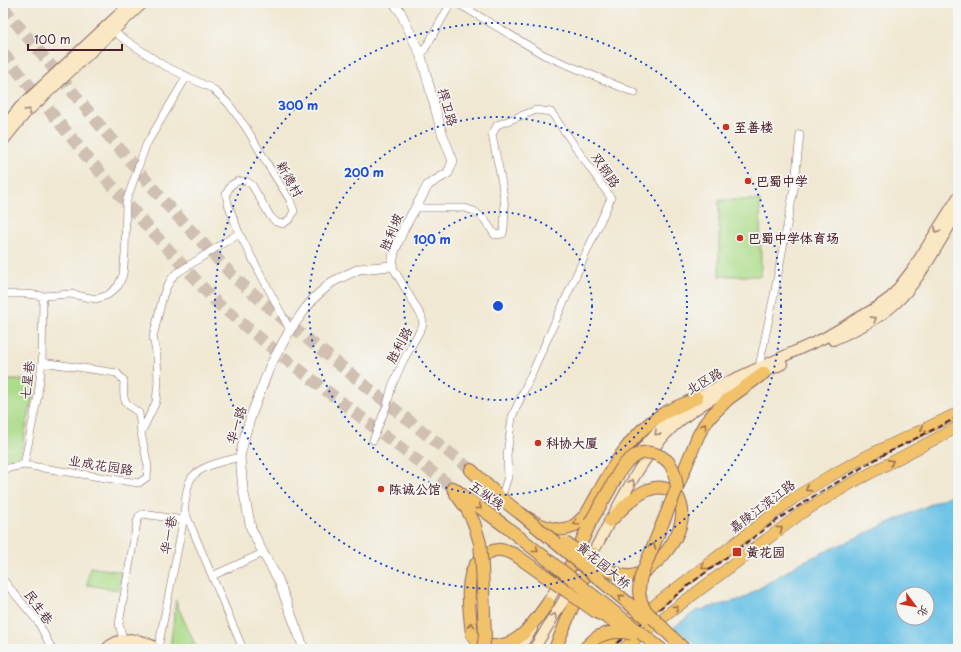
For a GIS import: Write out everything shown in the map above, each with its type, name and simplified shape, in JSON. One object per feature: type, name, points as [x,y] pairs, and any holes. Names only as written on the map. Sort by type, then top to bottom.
[{"type":"highway","points":[[684,649],[645,610],[639,595],[641,576],[698,436],[704,425],[720,406],[762,370]]},
{"type":"highway","points":[[537,523],[554,529],[564,529],[572,527],[579,522],[586,515],[620,456],[639,433],[649,424],[671,410],[697,398]]},
{"type":"highway","points":[[570,567],[590,523],[622,468],[631,458],[644,453],[650,453],[662,457],[668,461],[675,472],[677,488]]},
{"type":"highway","name":"五纵线","points":[[472,470],[504,500]]},
{"type":"highway","points":[[520,513],[604,568],[619,575],[631,576],[644,571],[663,556],[674,542],[682,522],[683,510],[678,496],[669,489],[658,487],[647,490],[631,501],[610,521]]},
{"type":"highway","name":"五纵线","points":[[485,636],[480,543],[474,523],[452,488],[505,526],[647,638]]},
{"type":"highway","name":"黄花园大桥","points":[[504,500],[684,649]]},
{"type":"highway","points":[[548,602],[530,627],[520,637],[511,642],[492,646],[481,644],[472,634],[468,588],[470,576],[476,564],[489,552],[502,549],[514,554],[595,611],[647,638],[660,649]]},
{"type":"highway","points":[[555,649],[593,553]]},
{"type":"highway","points":[[584,649],[597,638],[612,632],[629,632],[647,638]]},
{"type":"highway","points":[[483,649],[485,636]]},
{"type":"highway","points":[[485,636],[488,649]]},
{"type":"main road","points":[[3,128],[19,108],[132,3]]},
{"type":"main road","points":[[3,141],[25,114],[143,3]]},
{"type":"main road","name":"北区路","points":[[534,649],[593,553],[647,457],[663,438],[700,406],[762,370],[824,338],[877,307],[890,297],[912,270],[958,197]]},
{"type":"main road","name":"北区路","points":[[519,649],[570,567],[636,454],[666,423],[697,398],[721,385],[762,370],[866,324],[882,314],[896,303],[909,289],[920,274],[958,212]]},
{"type":"main road","name":"嘉陵江滨江路","points":[[601,649],[661,600],[794,498],[828,477],[867,456],[958,413]]},
{"type":"main road","points":[[623,649],[803,512],[848,485],[958,426]]},
{"type":"main road","points":[[106,649],[123,639],[136,639],[148,643],[158,649]]},
{"type":"main road","points":[[127,649],[138,649]]},
{"type":"street","name":"捍卫路","points":[[394,3],[400,11],[421,56],[442,133],[453,162],[448,173],[428,186],[415,208]]},
{"type":"street","points":[[421,56],[451,3]]},
{"type":"street","points":[[457,3],[544,55],[635,93]]},
{"type":"street","name":"新德村","points":[[112,31],[163,65],[213,89],[228,103],[247,129],[290,200],[294,211],[290,219],[283,224],[276,222],[270,216],[252,185],[246,181],[238,181],[231,185],[226,194],[228,204],[239,233],[290,330]]},
{"type":"street","points":[[3,294],[43,296],[71,294],[96,299],[108,295],[118,286],[123,275],[126,202],[146,145],[187,76]]},
{"type":"street","name":"双钢路","points":[[415,208],[466,208],[474,211],[484,219],[495,235],[503,234],[505,223],[504,197],[492,135],[497,126],[536,110],[551,112],[611,198],[512,417],[507,455],[508,478],[504,500]]},
{"type":"street","points":[[762,370],[795,183],[800,134]]},
{"type":"street","name":"胜利坡","points":[[392,266],[394,252],[404,228],[415,208]]},
{"type":"street","points":[[142,433],[156,402],[158,369],[153,337],[163,296],[167,286],[174,275],[239,233]]},
{"type":"street","name":"华一路","points":[[304,649],[278,579],[251,528],[243,489],[240,457],[245,435],[270,366],[290,330],[314,297],[332,282],[359,269],[392,266]]},
{"type":"street","name":"胜利路","points":[[373,440],[387,404],[392,386],[403,361],[423,325],[422,317],[392,266]]},
{"type":"street","name":"七星巷","points":[[24,465],[38,395],[42,362],[43,296]]},
{"type":"street","points":[[42,362],[117,373],[124,381],[123,397],[127,404],[139,413],[142,433]]},
{"type":"street","name":"业成花园路","points":[[3,469],[24,465],[139,483],[147,478],[148,466],[142,433]]},
{"type":"street","name":"华一巷","points":[[158,649],[189,484],[193,476],[214,463],[240,457]]},
{"type":"street","points":[[184,512],[244,649]]},
{"type":"street","points":[[123,639],[119,624],[139,516],[143,514],[183,520]]},
{"type":"street","points":[[212,576],[263,553]]},
{"type":"street","name":"民生巷","points":[[4,581],[38,622],[52,649]]},
{"type":"green space","name":"巴蜀中学体育场","points":[[719,200],[760,200],[761,276],[719,276]]},
{"type":"green space","points":[[3,380],[35,380],[20,456],[13,463],[3,465]]},
{"type":"green space","points":[[90,567],[122,572],[119,590],[87,585]]},
{"type":"green space","points":[[176,600],[178,607],[197,649],[170,649]]},
{"type":"water","points":[[958,492],[958,649],[644,649],[696,611],[742,599],[802,562]]},
{"type":"pier","points":[[671,626],[700,649],[649,649],[645,646]]},
{"type":"tunnel","points":[[3,7],[169,207],[237,280],[301,334],[471,470]]},
{"type":"tunnel","points":[[3,53],[87,157],[217,303],[288,361],[453,488]]},
{"type":"railway","points":[[610,649],[690,584],[783,516],[883,455],[958,417]]},
{"type":"place","name":"至善楼","points":[[726,127]]},
{"type":"place","name":"巴蜀中学","points":[[748,181]]},
{"type":"place","name":"巴蜀中学体育场","points":[[740,238]]},
{"type":"place","name":"科协大厦","points":[[538,443]]},
{"type":"place","name":"陈诚公馆","points":[[381,489]]},
{"type":"place","name":"黄花园","points":[[737,552]]}]
